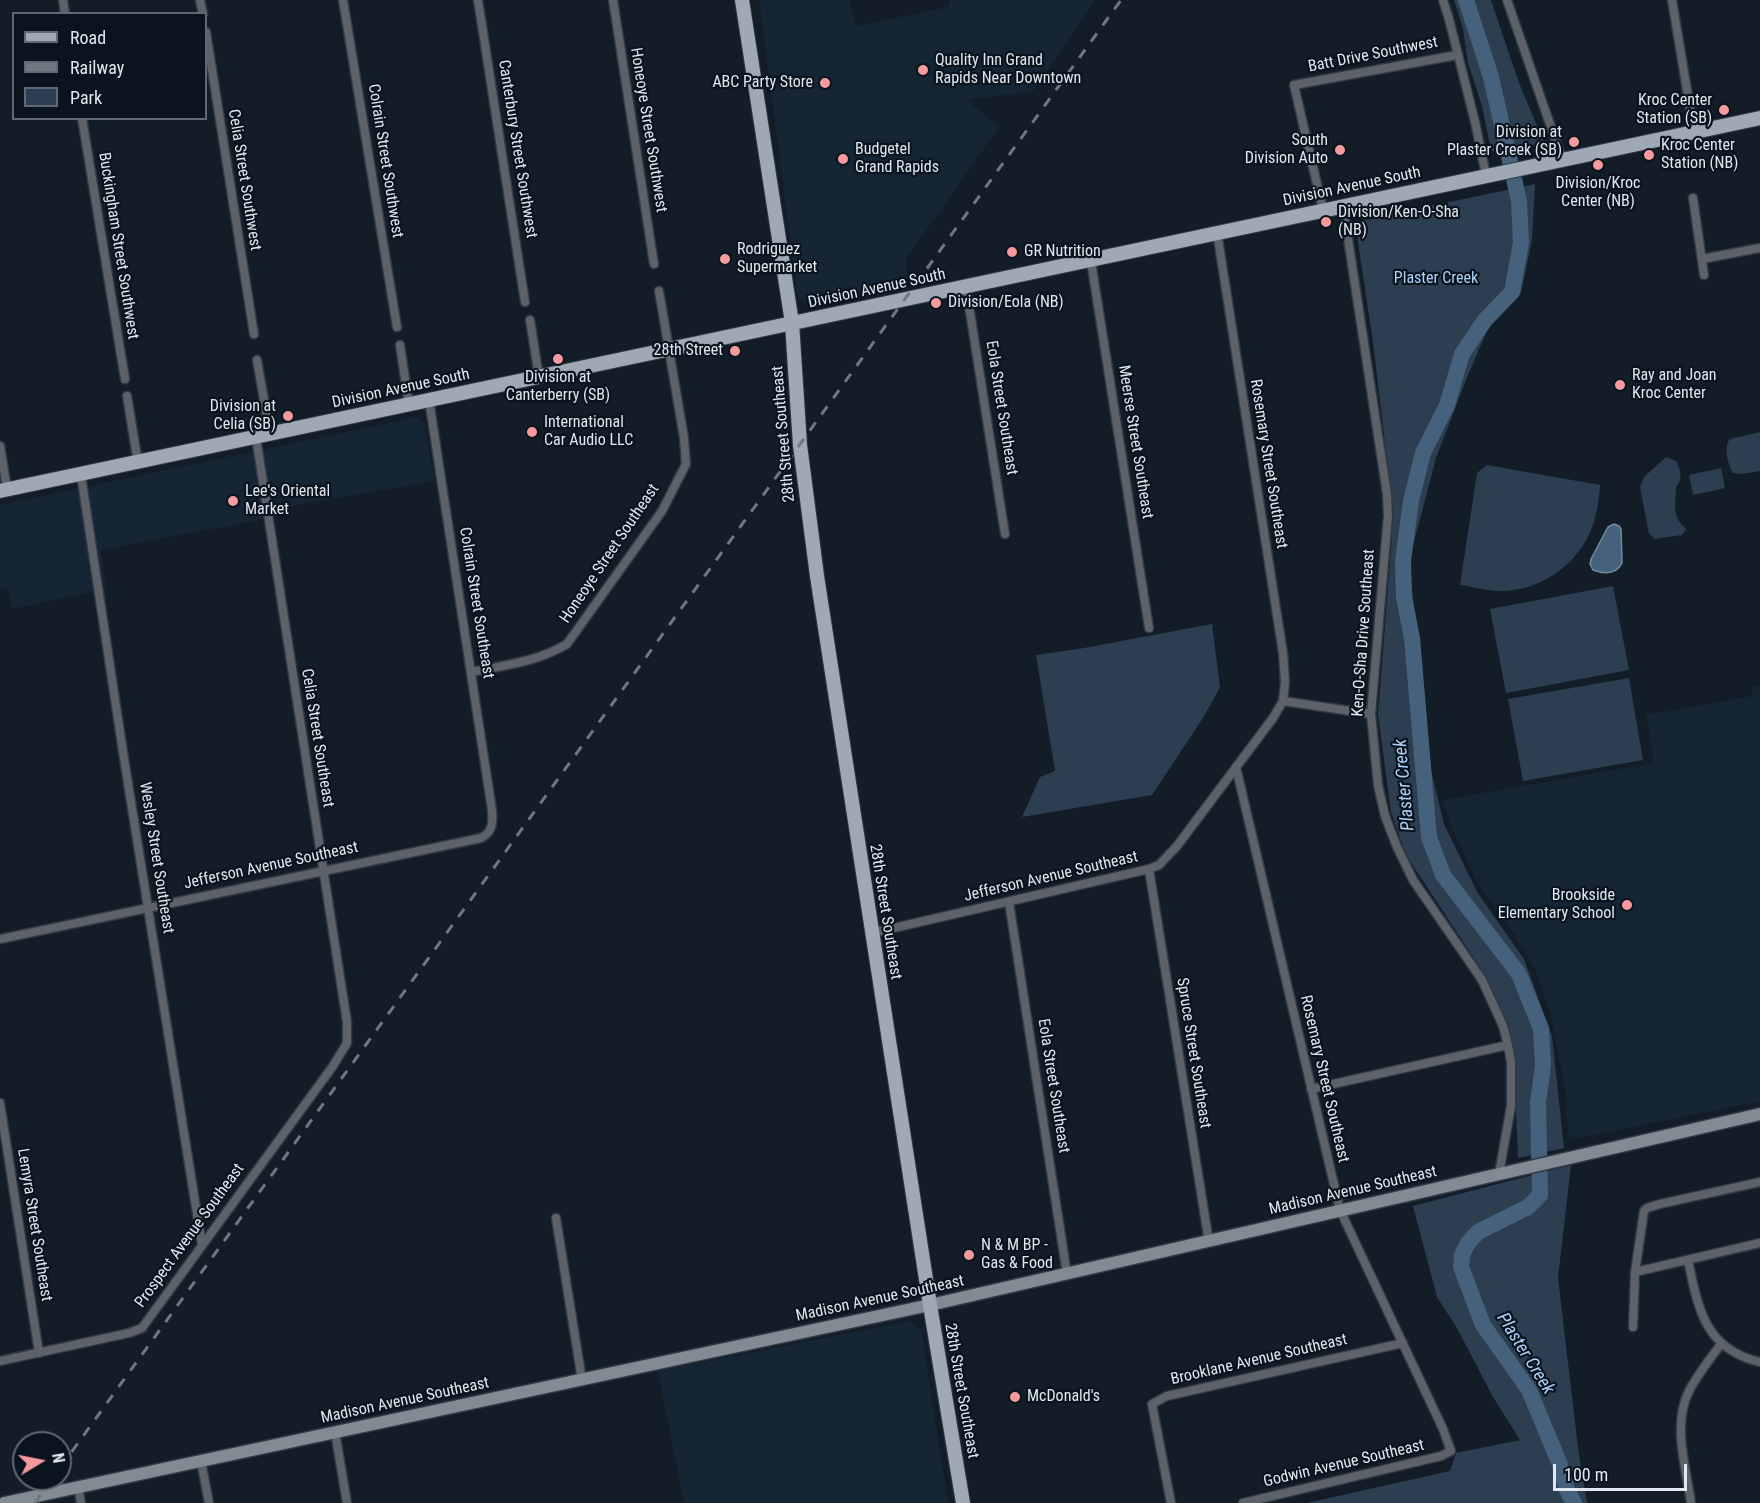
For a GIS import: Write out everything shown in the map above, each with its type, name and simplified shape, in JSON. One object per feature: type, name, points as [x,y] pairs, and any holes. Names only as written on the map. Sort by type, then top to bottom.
[{"type":"main road","name":"28th Street Southeast","points":[[742,0],[792,323],[800,445],[807,508],[930,1305],[963,1503]]},
{"type":"main road","name":"Division Avenue South","points":[[4,490],[1760,118]]},
{"type":"street","name":"Colrain Street Southwest","points":[[343,0],[397,327]]},
{"type":"street","name":"Canterbury Street Southwest","points":[[478,0],[525,302]]},
{"type":"street","name":"Honeoye Street Southwest","points":[[613,0],[654,264]]},
{"type":"street","points":[[1443,0],[1475,122],[1492,174]]},
{"type":"street","points":[[1507,0],[1555,160]]},
{"type":"street","points":[[1672,0],[1694,132]]},
{"type":"street","name":"Celia Street Southwest","points":[[207,38],[254,334]]},
{"type":"street","name":"Batt Drive Southwest","points":[[1323,210],[1294,85],[1457,55]]},
{"type":"street","name":"Buckingham Street Southwest","points":[[82,120],[125,379]]},
{"type":"street","points":[[1693,198],[1704,275]]},
{"type":"street","name":"Ken-O-Sha Drive Southeast","points":[[1343,206],[1387,494],[1388,516],[1371,714],[1378,785],[1385,816],[1413,880],[1482,980],[1496,1007],[1508,1045],[1511,1106],[1499,1174]]},
{"type":"street","name":"Rosemary Street Southeast","points":[[1217,232],[1283,653],[1285,682],[1282,700]]},
{"type":"street","points":[[1702,259],[1760,248]]},
{"type":"street","name":"Meerse Street Southeast","points":[[1091,261],[1149,628]]},
{"type":"street","name":"Eola Street Southeast","points":[[966,287],[1005,534]]},
{"type":"street","points":[[659,291],[668,348]]},
{"type":"street","points":[[530,320],[539,377]]},
{"type":"street","points":[[400,345],[409,405]]},
{"type":"street","name":"Honeoye Street Southeast","points":[[472,672],[549,655],[567,644],[662,511],[686,464],[684,438],[668,348]]},
{"type":"street","points":[[257,360],[263,436]]},
{"type":"street","points":[[127,396],[138,462]]},
{"type":"street","name":"Colrain Street Southeast","points":[[429,400],[492,810]]},
{"type":"street","name":"Celia Street Southeast","points":[[263,436],[323,871],[348,1031],[346,1043]]},
{"type":"street","points":[[0,446],[4,490]]},
{"type":"street","name":"Wesley Street Southeast","points":[[81,475],[202,1245]]},
{"type":"street","points":[[1282,700],[1371,714]]},
{"type":"street","name":"Jefferson Avenue Southeast","points":[[872,933],[1159,865],[1177,846],[1273,718],[1282,700]]},
{"type":"street","name":"Rosemary Street Southeast","points":[[1236,767],[1340,1210],[1443,1429],[1451,1451]]},
{"type":"street","name":"Jefferson Avenue Southeast","points":[[0,939],[481,838],[489,832],[493,822],[492,810]]},
{"type":"street","name":"Spruce Street Southeast","points":[[1149,869],[1209,1242]]},
{"type":"street","name":"Eola Street Southeast","points":[[1009,902],[1067,1274]]},
{"type":"street","name":"Prospect Avenue Southeast","points":[[0,1361],[129,1333],[142,1328],[333,1066],[346,1043]]},
{"type":"street","points":[[1311,1089],[1508,1045]]},
{"type":"street","name":"Lemyra Street Southeast","points":[[0,1103],[39,1353]]},
{"type":"street","name":"Madison Avenue Southeast","points":[[4,1503],[930,1305],[1760,1114]]},
{"type":"street","points":[[1633,1327],[1635,1272],[1642,1215],[1647,1208],[1760,1182]]},
{"type":"street","points":[[556,1218],[582,1380]]},
{"type":"street","points":[[1635,1272],[1760,1243]]},
{"type":"street","points":[[1688,1260],[1704,1321],[1711,1334],[1732,1352],[1760,1362]]},
{"type":"street","name":"Brooklane Avenue Southeast","points":[[1171,1503],[1152,1404],[1167,1396],[1403,1343]]},
{"type":"street","points":[[1691,1503],[1680,1434],[1682,1413],[1688,1393],[1697,1377],[1721,1344]]},
{"type":"street","points":[[335,1432],[347,1503]]},
{"type":"street","name":"Godwin Avenue Southeast","points":[[1243,1503],[1441,1456],[1451,1451]]},
{"type":"street","points":[[201,1461],[209,1503]]},
{"type":"street","points":[[78,1487],[81,1503]]},
{"type":"shaded area","points":[[759,0],[850,0],[856,26],[948,7],[950,0],[1095,0],[1033,91],[967,100],[999,127],[906,259],[907,290],[816,306],[802,302],[797,292]]},
{"type":"shaded area","points":[[417,417],[425,424],[435,481],[274,509],[275,517],[101,550],[106,589],[12,609],[8,587],[0,589],[0,505]]},
{"type":"shaded area","points":[[1614,524],[1621,529],[1622,563],[1613,572],[1593,570],[1590,564],[1591,559],[1608,527]]},
{"type":"shaded area","name":"Brookside Elementary School","points":[[1760,685],[1760,1101],[1569,1140],[1565,1089],[1551,1016],[1535,968],[1476,880],[1455,835],[1443,800],[1654,763],[1646,715],[1753,696],[1752,687]]},
{"type":"shaded area","points":[[910,1321],[921,1329],[948,1503],[684,1503],[658,1371]]},
{"type":"green space","points":[[1454,0],[1491,0],[1519,83],[1544,142],[1541,144],[1495,153],[1491,150]]},
{"type":"green space","name":"Plaster Creek","points":[[1535,184],[1532,240],[1521,293],[1488,328],[1466,380],[1436,458],[1409,561],[1428,758],[1444,824],[1477,892],[1524,959],[1552,1036],[1564,1148],[1518,1158],[1514,1067],[1510,1039],[1495,995],[1477,963],[1406,855],[1391,812],[1378,715],[1392,536],[1391,494],[1373,342],[1355,222]]},
{"type":"green space","points":[[1760,432],[1760,471],[1733,473],[1728,460],[1728,442],[1730,439]]},
{"type":"green space","points":[[1666,457],[1676,461],[1679,467],[1680,478],[1676,487],[1675,510],[1678,520],[1686,529],[1682,535],[1655,539],[1649,534],[1640,487],[1644,477]]},
{"type":"green space","points":[[1487,465],[1600,485],[1595,519],[1585,543],[1567,565],[1543,581],[1515,590],[1501,591],[1460,585],[1477,473]]},
{"type":"green space","points":[[1721,468],[1725,488],[1693,495],[1689,475]]},
{"type":"green space","points":[[1613,586],[1629,670],[1506,693],[1490,609]]},
{"type":"green space","points":[[1212,624],[1220,687],[1203,718],[1152,795],[1022,817],[1040,777],[1055,771],[1036,655]]},
{"type":"green space","points":[[1629,678],[1643,760],[1523,781],[1508,699]]},
{"type":"green space","name":"Plaster Creek","points":[[1571,1165],[1558,1278],[1579,1456],[1587,1503],[1307,1503],[1450,1471],[1456,1453],[1520,1440],[1437,1297],[1413,1206]]},
{"type":"waterway","name":"Plaster Creek","points":[[1466,0],[1491,77],[1519,201],[1521,243],[1512,292],[1485,320],[1462,354],[1447,405],[1423,453],[1411,501],[1403,561],[1404,597],[1412,638],[1429,837],[1443,875],[1519,974],[1541,1029],[1543,1065],[1538,1103],[1540,1195],[1528,1207],[1478,1232],[1468,1243],[1462,1255],[1461,1267],[1483,1325],[1529,1390],[1574,1503]]},
{"type":"railway","points":[[72,1451],[1121,0]]},
{"type":"railway","points":[[35,1503],[44,1491]]},
{"type":"place","name":"Quality Inn Grand Rapids Near Downtown","points":[[923,70]]},
{"type":"place","name":"ABC Party Store","points":[[825,83]]},
{"type":"place","name":"Kroc Center Station (SB)","points":[[1724,110]]},
{"type":"place","name":"Division at Plaster Creek (SB)","points":[[1574,142]]},
{"type":"place","name":"South Division Auto","points":[[1340,150]]},
{"type":"place","name":"Kroc Center Station (NB)","points":[[1649,155]]},
{"type":"place","name":"Budgetel Grand Rapids","points":[[843,159]]},
{"type":"place","name":"Division/Kroc Center (NB)","points":[[1598,165]]},
{"type":"place","name":"Division/Ken-O-Sha (NB)","points":[[1326,222]]},
{"type":"place","name":"GR Nutrition","points":[[1012,252]]},
{"type":"place","name":"Rodriguez Supermarket","points":[[725,259]]},
{"type":"place","name":"Division/Eola (NB)","points":[[936,303]]},
{"type":"place","name":"28th Street","points":[[735,351]]},
{"type":"place","name":"Division at Canterberry (SB)","points":[[558,359]]},
{"type":"place","name":"Ray and Joan Kroc Center","points":[[1620,385]]},
{"type":"place","name":"Division at Celia (SB)","points":[[288,416]]},
{"type":"place","name":"International Car Audio LLC","points":[[532,432]]},
{"type":"place","name":"Lee's Oriental Market","points":[[233,501]]},
{"type":"place","name":"Brookside Elementary School","points":[[1627,905]]},
{"type":"place","name":"N & M BP - Gas & Food","points":[[969,1255]]},
{"type":"place","name":"McDonald's","points":[[1015,1397]]}]
